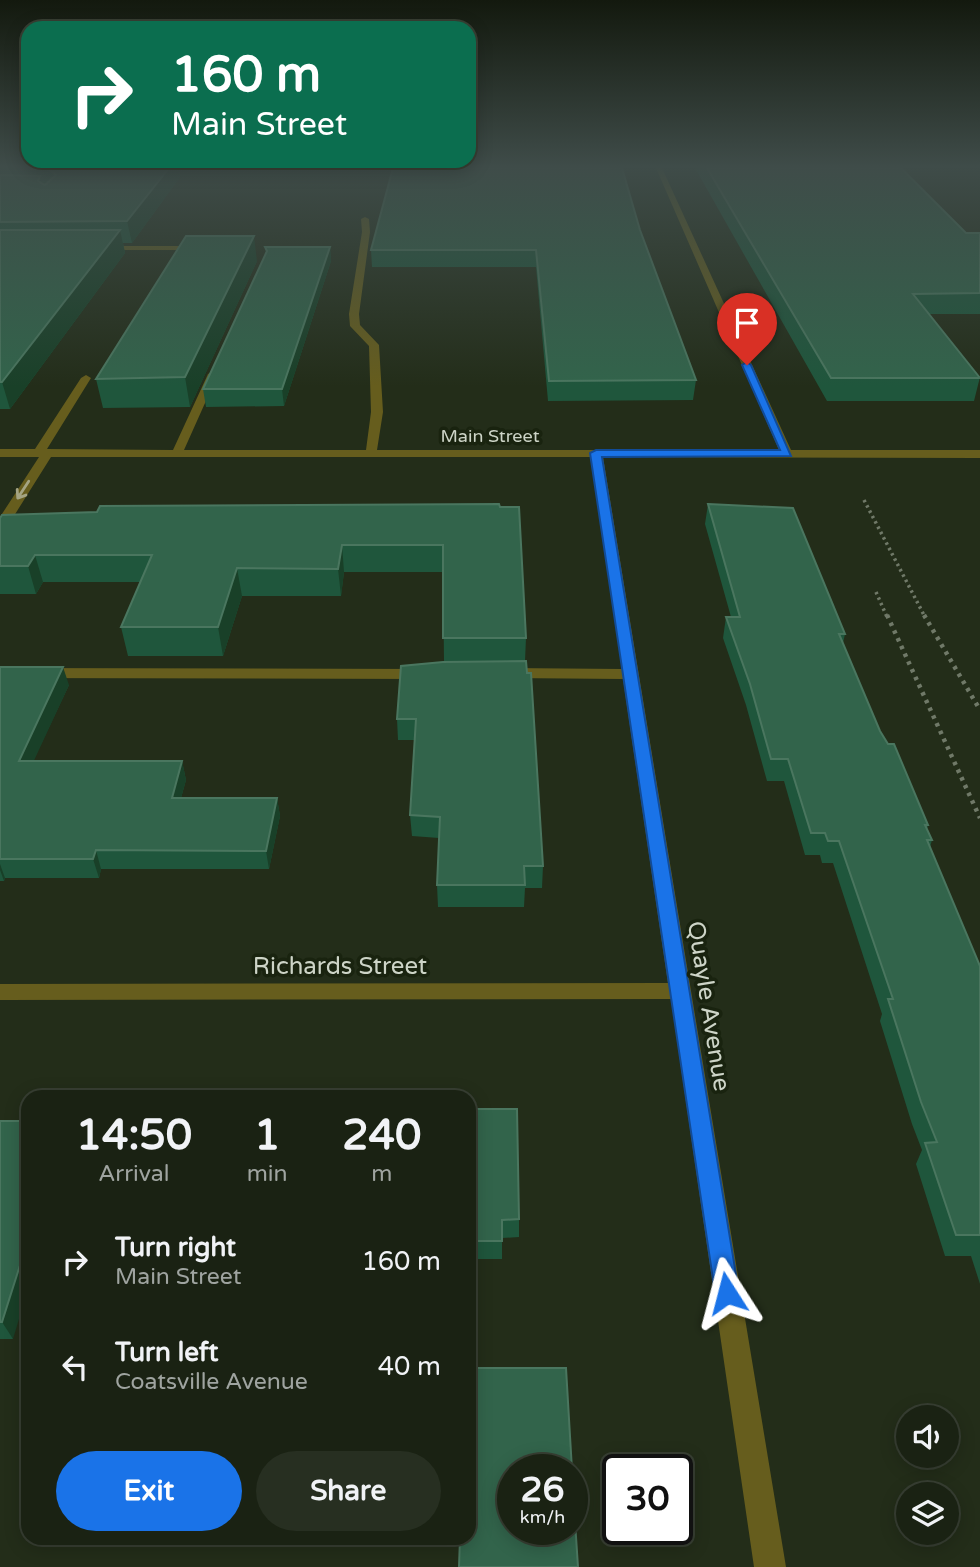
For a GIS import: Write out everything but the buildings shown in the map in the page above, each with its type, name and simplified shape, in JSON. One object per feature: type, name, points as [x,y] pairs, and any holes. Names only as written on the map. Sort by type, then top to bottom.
[{"type":"street","points":[[365,241],[354,314],[355,326],[374,345],[377,412],[371,453]]},
{"type":"street","points":[[692,241],[787,454]]},
{"type":"street","points":[[86,248],[191,248]]},
{"type":"street","points":[[177,453],[218,364]]},
{"type":"street","points":[[0,527],[86,378]]},
{"type":"street","name":"Main Street","points":[[0,453],[980,454]]},
{"type":"street","name":"Quayle Avenue","points":[[596,453],[770,1567]]},
{"type":"street","points":[[0,673],[447,674]]},
{"type":"street","points":[[487,673],[631,674]]},
{"type":"street","name":"Richards Street","points":[[0,992],[680,991]]},
{"type":"path","points":[[864,500],[944,654],[959,671],[980,710]]},
{"type":"path","points":[[876,592],[980,818]]},
{"type":"route","points":[[727,1293],[596,453],[787,454],[747,365]]}]
